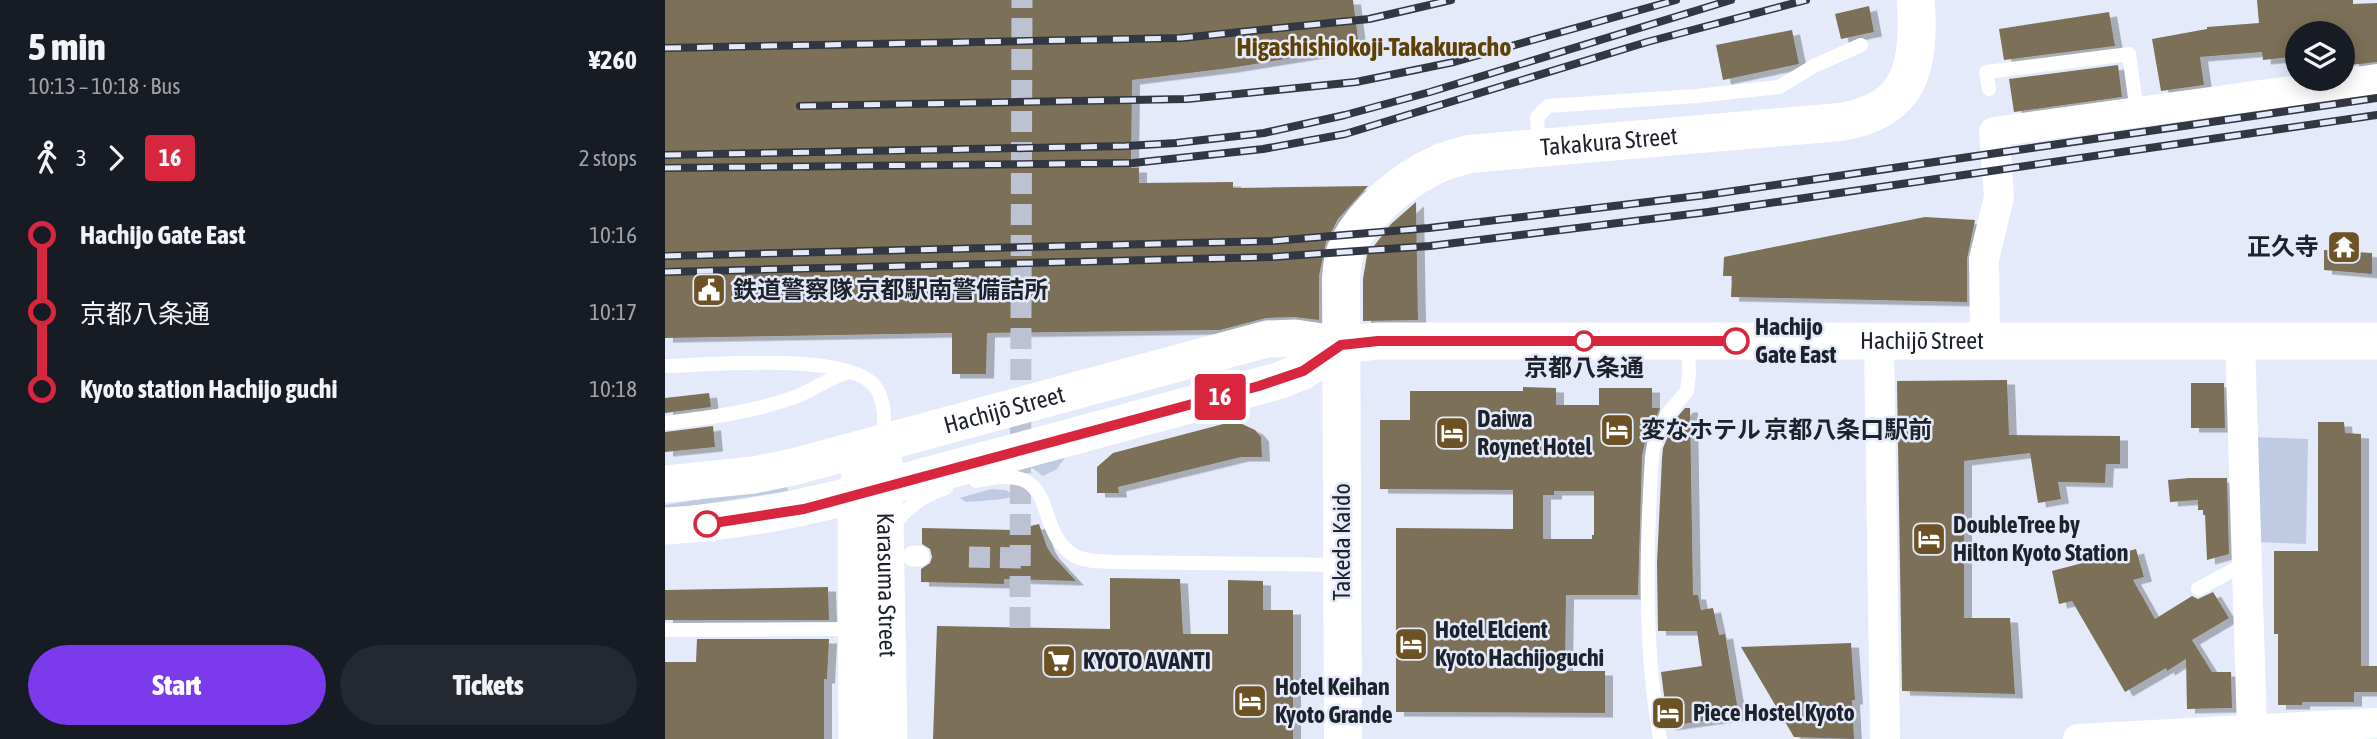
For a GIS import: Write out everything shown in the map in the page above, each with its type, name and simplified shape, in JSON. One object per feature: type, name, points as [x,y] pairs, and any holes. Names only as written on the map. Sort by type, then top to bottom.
[{"type":"main road","name":"Takakura Street","points":[[1341,345],[1342,262],[1348,245],[1382,204],[1411,179],[1439,163],[1469,154],[1855,120],[1883,107],[1903,87],[1916,58],[1916,11]]},
{"type":"main road","name":"Takeda Kaido","points":[[1341,345],[1343,739]]},
{"type":"street","points":[[1985,340],[1984,259],[1999,197],[1994,132],[2377,79]]},
{"type":"street","name":"Hachijō Street","points":[[665,484],[780,470],[1267,339],[1295,338],[1341,345],[1378,341],[2377,341]]},
{"type":"street","points":[[1879,340],[1885,739]]},
{"type":"street","points":[[2240,340],[2252,729]]},
{"type":"street","name":"Hachijō Street","points":[[665,526],[707,524],[804,509],[1278,380],[1303,371],[1341,345]]},
{"type":"street","name":"Karasuma Street","points":[[857,739],[855,629],[870,491],[884,442]]},
{"type":"street","name":"Karasuma Street","points":[[870,491],[906,551],[889,739]]},
{"type":"street","points":[[2078,739],[2377,723]]},
{"type":"lane","points":[[1539,149],[1537,117],[1548,106],[1696,96],[1779,87],[1814,66],[1861,46]]},
{"type":"lane","points":[[1989,89],[1986,72],[2129,54],[2137,112]]},
{"type":"lane","points":[[1660,739],[1649,605],[1652,457],[1666,416],[1687,391],[1688,341]]},
{"type":"lane","points":[[665,366],[789,363],[816,364],[851,371],[870,380],[880,396],[884,442]]},
{"type":"lane","points":[[665,423],[701,419],[771,404],[795,397],[835,376],[851,371]]},
{"type":"lane","points":[[906,551],[899,517],[921,498],[943,489],[987,478],[1003,477],[1021,479],[1038,491],[1061,543],[1069,552],[1084,560],[1343,565]]},
{"type":"lane","points":[[2198,589],[2246,563]]},
{"type":"lane","points":[[665,631],[855,629]]},
{"type":"shaded area","points":[[2254,437],[2308,439],[2306,544],[2257,542]]},
{"type":"shaded area","points":[[1066,456],[1057,469],[1043,476],[1028,465]]},
{"type":"shaded area","points":[[787,486],[788,491],[665,510],[665,505]]},
{"type":"shaded area","points":[[991,489],[1005,490],[1016,495],[966,502],[960,498]]},
{"type":"building","points":[[665,0],[1353,0],[1359,47],[1230,68],[1132,80],[1131,168],[1139,168],[1139,183],[1233,182],[1233,188],[1368,186],[1338,219],[1326,242],[1319,276],[1319,320],[1266,318],[1220,330],[987,333],[986,374],[952,374],[952,333],[665,338]]},
{"type":"building","points":[[2257,0],[2353,0],[2353,4],[2377,3],[2377,62],[2355,65],[2355,21],[2285,21],[2285,57],[2263,60],[2262,52],[2200,57],[2204,85],[2161,91],[2152,39],[2207,27],[2259,23]]},
{"type":"building","points":[[1869,6],[1874,32],[1841,39],[1835,14]]},
{"type":"building","points":[[2109,12],[2115,46],[2004,60],[1999,29]]},
{"type":"building","points":[[1792,30],[1799,64],[1723,80],[1716,45]]},
{"type":"building","points":[[2118,65],[2122,97],[2014,112],[2009,79]]},
{"type":"building","points":[[1416,202],[1418,320],[1363,321],[1363,279],[1367,255],[1391,224]]},
{"type":"building","points":[[1925,217],[1975,220],[1967,259],[1967,302],[1731,297],[1732,276],[1723,276],[1724,257]]},
{"type":"building","points":[[2324,250],[2372,253],[2372,274],[2324,270]]},
{"type":"building","name":"DoubleTree by Hilton Kyoto Station","points":[[2007,380],[2009,435],[2120,436],[2120,464],[2106,464],[2105,483],[2058,482],[2061,499],[2038,503],[2030,453],[1964,461],[1964,618],[2010,618],[2015,694],[1902,691],[1897,381]]},
{"type":"building","points":[[2191,383],[2224,383],[2225,428],[2191,428]]},
{"type":"building","points":[[1523,387],[1556,388],[1556,405],[1599,405],[1599,388],[1652,388],[1652,408],[1660,408],[1645,442],[1642,456],[1638,595],[1566,595],[1565,671],[1605,671],[1605,713],[1396,712],[1396,528],[1513,529],[1513,490],[1380,489],[1380,420],[1410,420],[1410,391],[1523,391]],"holes":[[[1554,491],[1594,491],[1592,539],[1543,539],[1543,495],[1554,495]]]},
{"type":"building","points":[[709,393],[711,407],[665,413],[665,398]]},
{"type":"building","points":[[1685,408],[1690,408],[1693,595],[1698,595],[1701,610],[1713,608],[1719,635],[1725,634],[1739,716],[1668,726],[1661,672],[1702,666],[1697,631],[1658,631],[1657,563],[1663,448],[1674,421]]},
{"type":"building","points":[[2318,422],[2344,422],[2345,433],[2361,434],[2361,666],[2377,666],[2377,692],[2354,692],[2354,702],[2278,705],[2278,634],[2274,634],[2274,551],[2318,551]]},
{"type":"building","points":[[1227,423],[1242,424],[1255,430],[1261,437],[1262,457],[1241,457],[1118,487],[1119,493],[1097,493],[1097,467],[1113,453]]},
{"type":"building","points":[[713,426],[715,447],[665,452],[665,432]]},
{"type":"building","points":[[2227,478],[2229,554],[2207,560],[2205,515],[2203,510],[2198,510],[2198,500],[2170,502],[2168,480]]},
{"type":"building","points":[[1039,524],[1052,555],[1076,581],[1004,579],[1004,584],[921,582],[921,569],[930,563],[932,557],[930,549],[922,544],[922,528],[1014,530]]},
{"type":"building","points":[[2136,549],[2144,577],[2133,580],[2155,619],[2192,596],[2198,599],[2213,592],[2229,618],[2192,640],[2212,672],[2231,672],[2232,708],[2187,709],[2186,659],[2125,692],[2072,601],[2059,604],[2052,571]]},
{"type":"building","name":"KYOTO AVANTI","points":[[1110,578],[1180,579],[1183,634],[1228,634],[1228,580],[1263,581],[1263,610],[1293,610],[1293,739],[933,739],[937,626],[1110,629]]},
{"type":"building","points":[[828,587],[829,620],[665,620],[665,590]]},
{"type":"building","points":[[697,639],[829,639],[827,679],[824,679],[824,739],[665,739],[665,662],[696,662]]},
{"type":"building","points":[[1851,643],[1855,700],[1852,700],[1854,739],[1794,737],[1741,647]]},
{"type":"tunnel","points":[[1020,628],[1022,0]]},
{"type":"tunnel","points":[[969,557],[1022,558]]},
{"type":"railway","points":[[665,48],[1181,38],[1369,19],[1451,0]]},
{"type":"railway","points":[[800,106],[1187,99],[1356,82],[1454,62],[1676,0]]},
{"type":"railway","points":[[665,155],[1126,146],[1264,133],[1430,92],[1731,0]]},
{"type":"railway","points":[[665,168],[1133,163],[1263,149],[1345,134],[1647,42],[1806,0]]},
{"type":"railway","points":[[665,256],[1272,241],[1429,228],[1706,195],[2377,98]]},
{"type":"railway","points":[[665,272],[1272,257],[1430,246],[1708,212],[2377,115]]},
{"type":"bus line","name":"16","points":[[707,524],[804,509],[1259,386],[1303,371],[1341,345],[1378,341],[1736,341]]},
{"type":"place","name":"正久寺","points":[[2344,247]]},
{"type":"place","name":"鉄道警察隊 京都駅南警備詰所","points":[[709,290]]},
{"type":"place","name":"京都八条通","points":[[1584,341]]},
{"type":"place","name":"Hachijo Gate East","points":[[1736,341]]},
{"type":"place","name":"変なホテル 京都八条口駅前","points":[[1617,430]]},
{"type":"place","name":"Daiwa Roynet Hotel","points":[[1452,433]]},
{"type":"place","name":"DoubleTree by Hilton Kyoto Station","points":[[1929,539]]},
{"type":"place","name":"Hotel Elcient Kyoto Hachijoguchi","points":[[1411,644]]},
{"type":"place","name":"KYOTO AVANTI","points":[[1059,661]]},
{"type":"place","name":"Hotel Keihan Kyoto Grande","points":[[1250,701]]},
{"type":"place","name":"Piece Hostel Kyoto","points":[[1668,713]]},
{"type":"district","name":"Higashishiokoji-Takakuracho","points":[[1374,47]]}]
